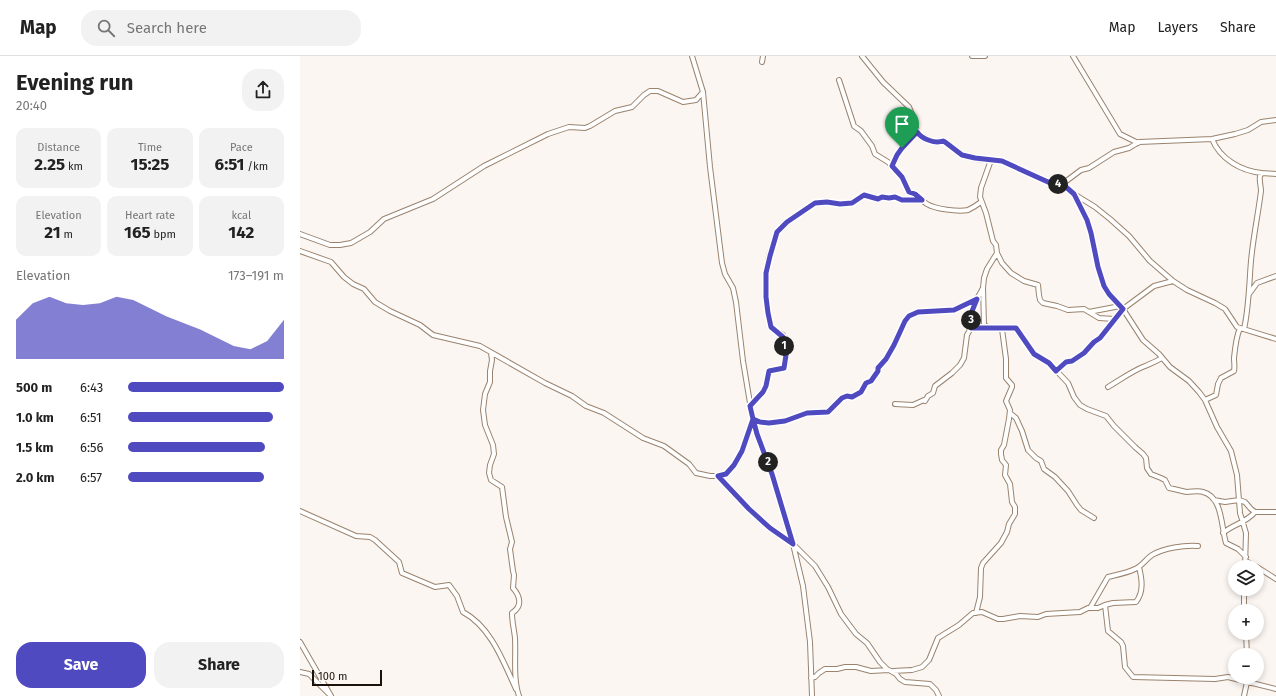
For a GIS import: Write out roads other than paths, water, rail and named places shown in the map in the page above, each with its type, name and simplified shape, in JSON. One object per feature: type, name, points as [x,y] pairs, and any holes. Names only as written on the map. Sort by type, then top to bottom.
[{"type":"street","points":[[692,56],[703,92],[710,167],[722,263],[725,274],[733,288],[736,302],[750,406],[757,434],[772,474],[793,544],[806,605],[810,642],[812,696]]},
{"type":"street","points":[[762,62],[763,56]]},
{"type":"street","points":[[862,56],[888,86],[909,107],[917,132],[922,137],[937,143],[943,141],[962,155],[1002,161],[1048,182],[1066,187],[1110,219],[1129,236],[1150,262],[1173,281],[1187,290],[1225,309],[1235,324],[1242,329],[1276,339]]},
{"type":"street","points":[[972,56],[985,56]]},
{"type":"street","points":[[1073,56],[1120,134],[1138,143]]},
{"type":"street","points":[[839,80],[854,126],[861,131],[872,146],[875,154],[888,162],[902,177],[909,192],[915,194],[934,207],[960,210],[969,209],[981,202]]},
{"type":"street","points":[[300,234],[330,245],[351,243],[370,232],[384,219],[433,199],[484,166],[548,134],[569,127],[585,128],[590,126],[614,111],[632,107],[644,95],[650,92],[658,92],[679,101],[686,102],[696,100],[703,92]]},
{"type":"street","points":[[1061,185],[1081,170],[1089,168],[1114,152],[1138,143],[1212,139],[1248,130],[1261,122],[1276,120]]},
{"type":"street","points":[[892,166],[900,151],[917,132]]},
{"type":"street","points":[[1212,139],[1215,146],[1233,164],[1252,171],[1276,174]]},
{"type":"street","points":[[991,160],[981,188],[980,197],[986,213],[992,240],[996,245],[997,253],[1002,263],[1011,273],[1024,281],[1038,285],[1040,300],[1043,303],[1068,310],[1081,309],[1099,318],[1114,319]]},
{"type":"street","points":[[1204,400],[1216,395],[1221,378],[1234,371],[1235,350],[1242,329],[1249,294],[1251,262],[1261,189],[1259,177],[1262,173]]},
{"type":"street","points":[[1074,194],[1087,220],[1104,286],[1122,308],[1140,336],[1170,367],[1189,381],[1196,389],[1204,400],[1231,451],[1238,482],[1240,513],[1246,538],[1246,559]]},
{"type":"street","points":[[750,406],[763,392],[766,386],[769,371],[784,368],[786,361],[783,335],[771,327],[766,305],[766,273],[777,232],[787,222],[815,203],[852,203],[864,195],[878,199],[882,197],[895,197],[902,200],[922,200]]},
{"type":"street","points":[[300,251],[331,262],[344,277],[353,284],[364,289],[374,302],[420,326],[433,336],[480,346],[491,354],[572,396],[586,406],[604,413],[643,438],[664,446],[689,464],[696,473],[710,476],[726,474],[734,465],[742,451],[753,419]]},
{"type":"street","points":[[988,328],[984,324],[984,278],[987,269],[997,253]]},
{"type":"street","points":[[1249,294],[1257,283],[1276,276]]},
{"type":"street","points":[[1056,371],[1066,362],[1072,361],[1084,353],[1100,338],[1122,308],[1154,286],[1173,281]]},
{"type":"street","points":[[895,404],[913,405],[924,400],[925,401],[928,396],[933,393],[935,386],[952,373],[962,362],[965,355],[967,335],[971,328],[970,316],[983,288]]},
{"type":"street","points":[[753,419],[760,422],[769,423],[785,421],[807,413],[828,412],[842,398],[847,396],[852,397],[858,394],[861,392],[866,383],[871,381],[878,371],[878,368],[886,359],[909,316],[918,312],[954,310],[977,299]]},
{"type":"street","points":[[1089,312],[1122,308]]},
{"type":"street","points":[[971,328],[1016,328],[1034,354],[1049,363],[1068,383],[1074,397],[1080,404],[1087,409],[1106,416],[1135,448],[1143,454],[1146,458],[1147,468],[1151,474],[1165,480],[1169,488],[1185,492],[1203,492],[1212,497],[1222,519],[1226,543],[1238,549],[1246,559]]},
{"type":"street","points":[[1002,329],[1006,359],[1006,378],[1012,385],[1006,401],[1007,406],[1012,416],[1016,418],[1025,438],[1028,450],[1036,458],[1041,460],[1044,468],[1068,491],[1081,510],[1094,518]]},
{"type":"street","points":[[491,354],[492,360],[490,382],[485,394],[483,410],[485,425],[493,445],[494,454],[489,473],[491,480],[502,487],[506,517],[512,542],[510,549],[512,572],[514,575],[513,588],[517,593],[520,604],[517,610],[512,613],[515,639],[517,691]]},
{"type":"street","points":[[1108,387],[1162,358]]},
{"type":"street","points":[[976,613],[980,597],[981,568],[1001,543],[1007,532],[1009,524],[1015,516],[1015,507],[1012,502],[1010,484],[1005,476],[1006,465],[1002,460],[1001,454],[1006,429],[1009,423],[1010,412]]},
{"type":"street","points":[[718,476],[749,509],[770,528],[793,544],[815,566],[828,587],[841,614],[856,634],[867,643],[880,662],[888,670]]},
{"type":"street","points":[[1214,500],[1225,502],[1239,500],[1245,502],[1251,510],[1255,512],[1276,512]]},
{"type":"street","points":[[300,510],[356,536],[375,540],[399,562],[402,573],[435,587],[449,585],[457,596],[463,612],[471,616],[485,630],[504,664],[519,696]]},
{"type":"street","points":[[1223,532],[1243,522],[1255,512]]},
{"type":"street","points":[[1090,608],[1108,577],[1135,569],[1151,556],[1168,548],[1190,545],[1198,546]]},
{"type":"street","points":[[811,678],[815,677],[818,673],[825,669],[845,667],[893,671],[912,670],[922,667],[929,660],[938,638],[959,625],[970,615],[976,613],[982,612],[998,619],[1030,615],[1038,617],[1046,614],[1080,612],[1090,608],[1098,608],[1113,603],[1136,602],[1140,598],[1142,583],[1139,567]]},
{"type":"street","points":[[1264,571],[1276,579]]},
{"type":"street","points":[[1105,605],[1108,631],[1121,642],[1123,646],[1125,667],[1133,677],[1228,677]]},
{"type":"street","points":[[300,642],[331,696]]},
{"type":"street","points":[[893,671],[900,679],[906,682],[930,684],[939,696]]},
{"type":"street","points":[[300,672],[309,674],[331,696]]},
{"type":"street","points":[[1244,696],[1247,684]]},
{"type":"street","points":[[1255,684],[1276,689]]}]
